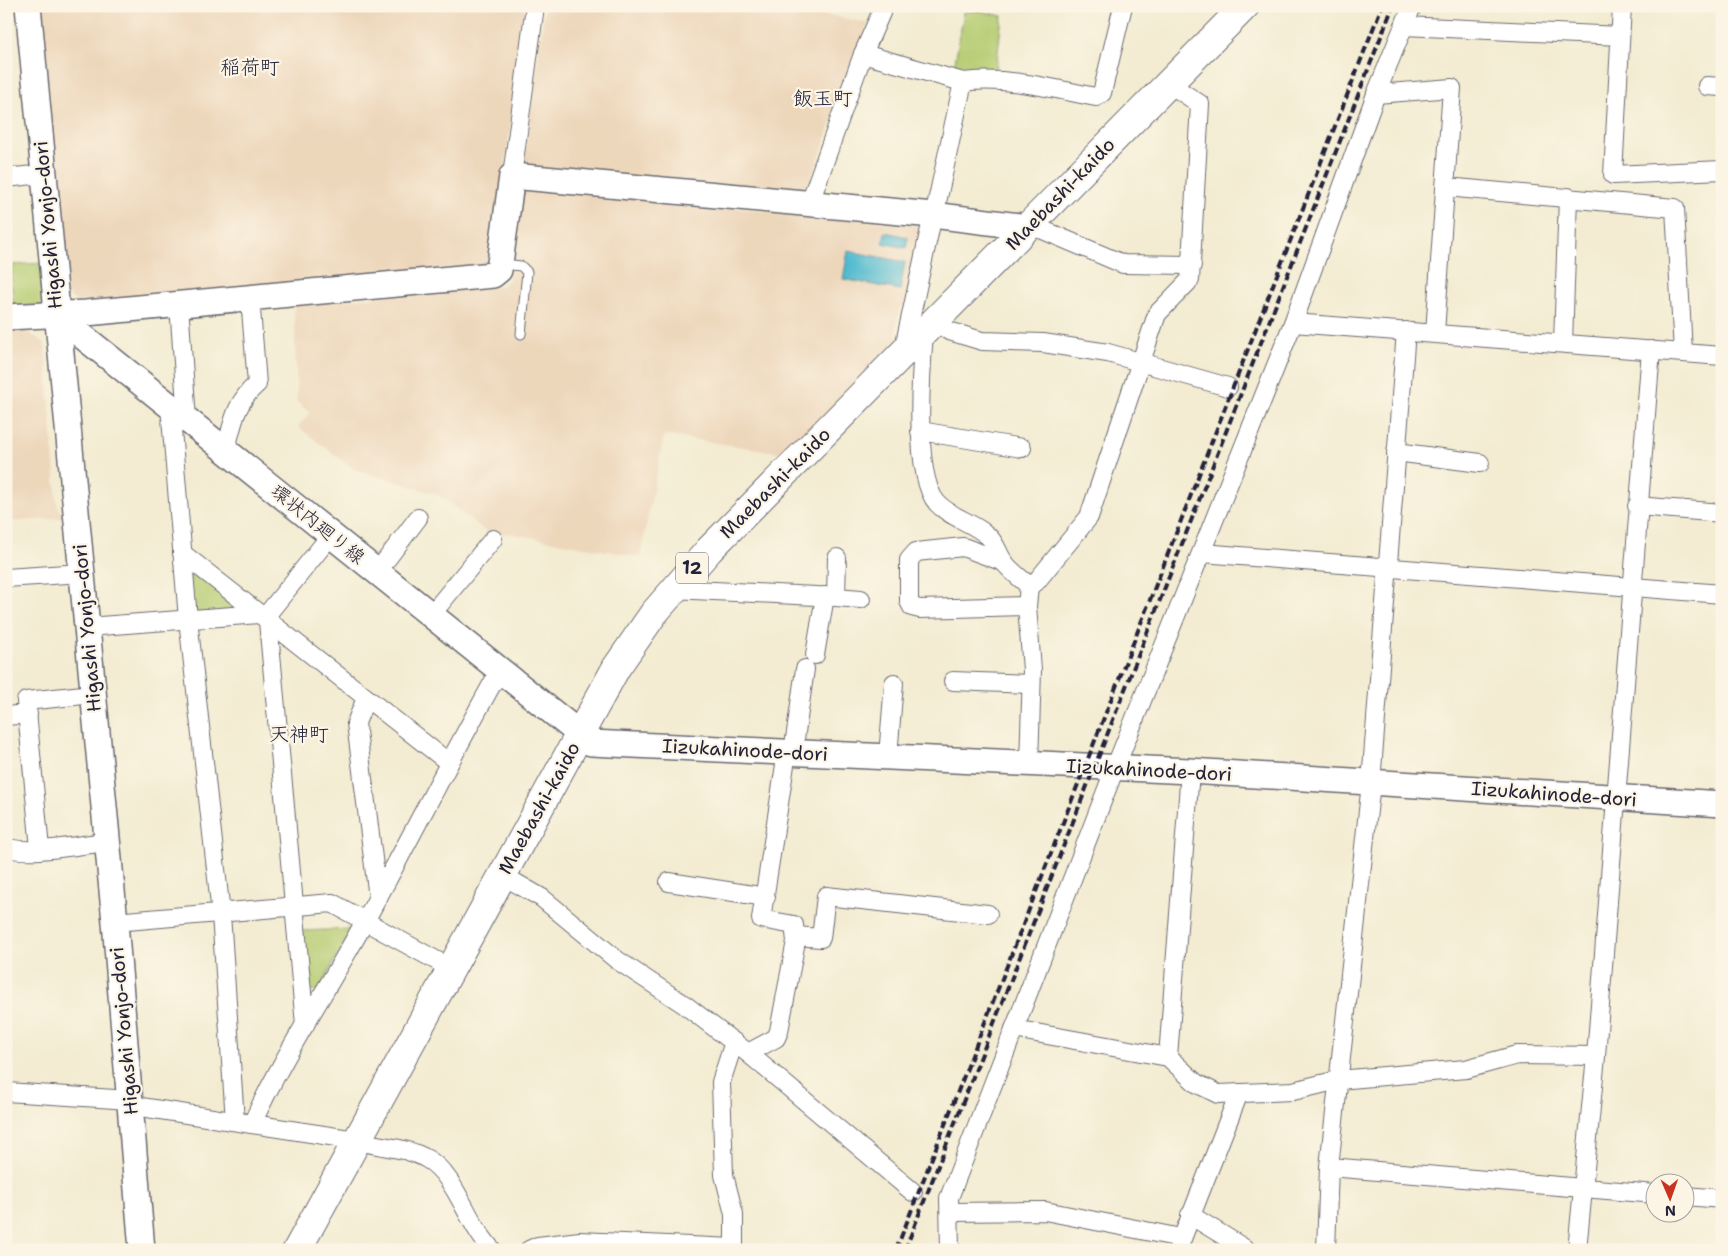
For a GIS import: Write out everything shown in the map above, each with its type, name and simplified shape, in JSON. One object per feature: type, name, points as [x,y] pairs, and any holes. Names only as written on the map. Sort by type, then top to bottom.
[{"type":"main road","name":"Maebashi-kaido","points":[[297,1250],[450,968],[624,654],[673,589],[1245,6]]},
{"type":"street","name":"Higashi Yonjo-dori","points":[[28,6],[56,315],[108,842],[142,1250]]},
{"type":"street","points":[[6,317],[56,315],[493,275],[499,270],[535,6]]},
{"type":"street","points":[[809,205],[863,54],[884,6]]},
{"type":"street","points":[[863,54],[963,82],[978,80],[1007,82],[1098,96],[1102,93],[1123,6]]},
{"type":"street","points":[[950,1250],[949,1198],[1115,768],[1293,323],[1376,94],[1412,6]]},
{"type":"street","points":[[1611,202],[1622,6]]},
{"type":"street","points":[[1404,26],[1620,36]]},
{"type":"street","points":[[902,354],[963,82]]},
{"type":"street","points":[[1029,586],[1036,582],[1089,517],[1157,314],[1190,280],[1200,104],[1168,83]]},
{"type":"street","points":[[1376,94],[1452,88],[1435,332]]},
{"type":"street","points":[[1613,175],[1722,170]]},
{"type":"street","points":[[6,178],[43,174]]},
{"type":"street","points":[[512,176],[933,215],[1028,227],[1043,230],[1123,264],[1192,265]]},
{"type":"street","points":[[1446,188],[1568,197],[1675,208],[1683,352]]},
{"type":"street","points":[[1563,343],[1568,197]]},
{"type":"street","points":[[226,450],[239,404],[244,396],[257,384],[250,297]]},
{"type":"street","points":[[179,304],[178,413],[182,553],[244,1122]]},
{"type":"street","name":"環状内廻り線","points":[[56,315],[580,734]]},
{"type":"street","points":[[1293,323],[1406,332],[1435,332],[1722,356]]},
{"type":"street","points":[[1029,586],[1004,562],[990,538],[936,502],[930,488],[920,431],[930,327],[982,341],[1043,343],[1108,353],[1142,361],[1228,387]]},
{"type":"street","points":[[1326,1250],[1329,1167],[1370,783],[1406,332]]},
{"type":"street","points":[[1577,1250],[1596,1056],[1637,506],[1651,350]]},
{"type":"street","points":[[920,431],[1022,448]]},
{"type":"street","points":[[1396,452],[1480,463]]},
{"type":"street","points":[[1637,506],[1722,513]]},
{"type":"street","points":[[377,572],[418,518]]},
{"type":"street","points":[[305,1025],[264,617],[331,535]]},
{"type":"street","points":[[431,616],[493,539]]},
{"type":"street","points":[[1004,562],[963,547],[916,552],[909,560],[909,601],[912,606],[920,609],[1027,606]]},
{"type":"street","points":[[182,553],[448,762]]},
{"type":"street","points":[[1202,553],[1722,594]]},
{"type":"street","points":[[529,1250],[538,1246],[580,1241],[734,1249],[734,1214],[724,1175],[722,1082],[741,1047],[776,1038],[779,1032],[796,936],[794,925],[761,919],[790,752],[810,662],[830,597],[837,558]]},
{"type":"street","points":[[6,578],[82,573]]},
{"type":"street","points":[[1029,586],[1027,606],[1031,644],[1029,764]]},
{"type":"street","points":[[673,589],[861,599]]},
{"type":"street","points":[[87,627],[188,619],[264,617]]},
{"type":"street","points":[[244,1122],[305,1025],[365,922],[448,762],[500,670]]},
{"type":"street","points":[[953,681],[1031,684]]},
{"type":"street","points":[[888,756],[894,683]]},
{"type":"street","points":[[40,848],[26,701],[93,694]]},
{"type":"street","points":[[366,698],[356,723],[378,898]]},
{"type":"street","points":[[6,716],[28,714]]},
{"type":"street","name":"Iizukahinode-dori","points":[[580,734],[592,743],[1190,771],[1722,804]]},
{"type":"street","points":[[1168,1056],[1190,771]]},
{"type":"street","points":[[6,847],[18,851],[108,842]]},
{"type":"street","points":[[502,875],[542,898],[617,960],[685,1005],[741,1047],[913,1192]]},
{"type":"street","points":[[669,882],[766,897]]},
{"type":"street","points":[[796,936],[821,938],[826,896],[988,914]]},
{"type":"street","points":[[115,922],[332,903],[450,968]]},
{"type":"street","points":[[1014,1029],[1168,1056],[1196,1083],[1218,1094],[1293,1091],[1338,1080],[1466,1069],[1517,1055],[1596,1056]]},
{"type":"street","points":[[6,1092],[130,1100],[141,1107],[356,1140],[375,1147],[393,1146],[428,1159],[455,1190],[478,1232],[492,1250]]},
{"type":"street","points":[[950,1212],[1045,1211],[1179,1244],[1239,1094]]},
{"type":"street","points":[[1329,1167],[1646,1193]]},
{"type":"street","points":[[1696,1197],[1722,1199]]},
{"type":"street","points":[[1190,1214],[1247,1250]]},
{"type":"lane","points":[[500,263],[521,266],[527,272],[521,334]]},
{"type":"shaded area","points":[[41,6],[526,6],[493,258],[488,264],[76,302],[67,294]]},
{"type":"shaded area","points":[[545,6],[806,6],[823,14],[868,23],[807,191],[523,170]]},
{"type":"shaded area","points":[[527,188],[923,226],[908,308],[900,307],[896,325],[896,333],[903,340],[789,454],[664,435],[640,557],[507,533],[492,536],[437,494],[354,469],[298,427],[310,413],[297,402],[294,304],[502,286],[509,279],[520,194]]},
{"type":"shaded area","points":[[24,330],[45,343],[57,503],[63,518],[6,522],[6,331]]},
{"type":"green space","points":[[980,11],[1002,16],[995,78],[953,73],[964,12]]},
{"type":"green space","points":[[44,263],[48,309],[13,310],[11,265]]},
{"type":"green space","points":[[185,560],[253,613],[190,617]]},
{"type":"green space","points":[[352,929],[319,990],[313,991],[306,984],[300,931]]},
{"type":"water","points":[[885,232],[908,237],[906,248],[883,243]]},
{"type":"water","points":[[848,251],[905,262],[900,290],[843,279]]},
{"type":"railway","points":[[896,1250],[1382,6]]},
{"type":"railway","points":[[905,1250],[1393,6]]},
{"type":"district","name":"稲荷町","points":[[250,67]]},
{"type":"district","name":"飯玉町","points":[[823,98]]},
{"type":"district","name":"天神町","points":[[299,734]]}]
